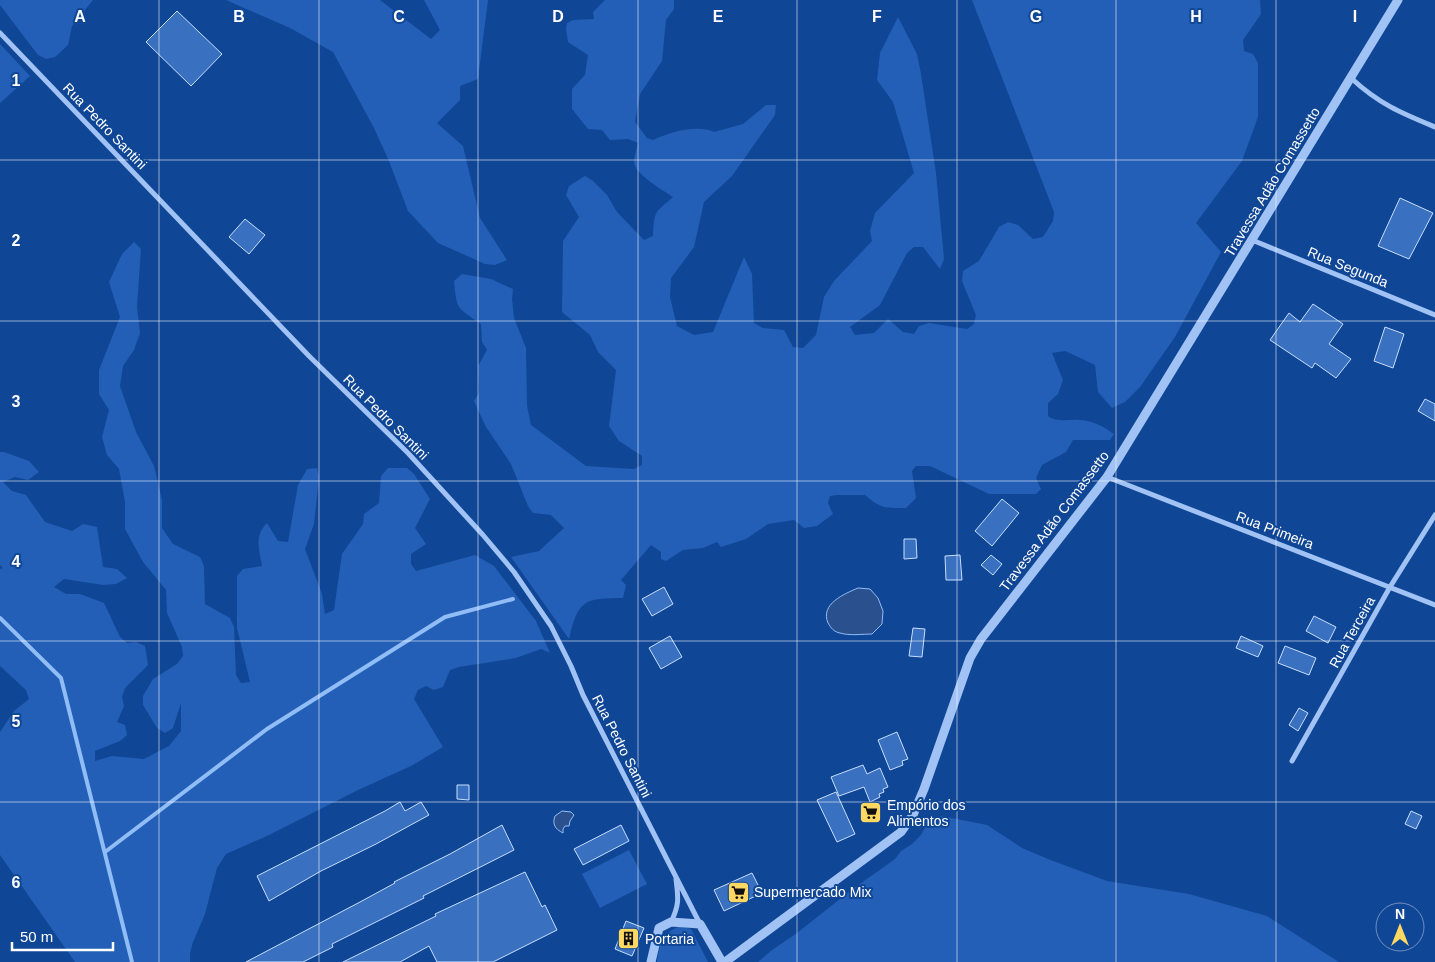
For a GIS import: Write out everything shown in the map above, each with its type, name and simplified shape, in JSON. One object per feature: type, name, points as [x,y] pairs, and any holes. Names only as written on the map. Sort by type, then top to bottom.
[{"type":"street","name":"Travessa Adão Comassetto","points":[[724,962],[901,832],[913,815],[970,658],[981,639],[1108,477],[1398,0]]},
{"type":"street","name":"Rua Pedro Santini","points":[[0,33],[309,356],[408,453],[514,572],[551,626],[583,695],[700,924]]},
{"type":"street","points":[[1351,78],[1382,103],[1435,127]]},
{"type":"street","name":"Rua Segunda","points":[[1252,240],[1435,316]]},
{"type":"street","name":"Rua Primeira","points":[[1108,477],[1435,604]]},
{"type":"street","name":"Rua Terceira","points":[[1292,761],[1390,587],[1435,515]]},
{"type":"street","name":"Rua Pedro Santini","points":[[671,922],[676,912],[678,901],[676,876]]},
{"type":"street","points":[[651,962],[659,928],[671,922],[700,924],[724,962]]},
{"type":"shaded area","points":[[0,0],[93,0],[72,26],[68,45],[55,57],[46,59],[38,55],[0,5]]},
{"type":"shaded area","points":[[226,0],[380,0],[431,39],[440,30],[424,0],[488,0],[478,79],[460,86],[460,100],[437,123],[463,146],[480,218],[507,260],[495,265],[485,264],[438,243],[408,211],[374,128],[333,52],[290,28]]},
{"type":"shaded area","points":[[605,0],[674,0],[674,9],[666,20],[662,61],[640,94],[635,122],[647,138],[653,140],[667,134],[692,129],[714,132],[743,124],[766,105],[776,105],[775,115],[732,176],[704,202],[694,247],[671,278],[670,297],[677,326],[694,335],[713,332],[744,257],[752,274],[754,323],[763,328],[784,330],[793,347],[803,348],[816,335],[824,297],[834,281],[872,241],[870,231],[875,213],[914,173],[893,102],[877,80],[880,53],[898,17],[917,54],[921,74],[936,173],[944,259],[940,269],[923,247],[914,247],[907,253],[880,305],[850,327],[855,335],[874,333],[888,319],[903,332],[914,334],[919,326],[929,323],[967,329],[974,324],[976,315],[962,281],[963,271],[979,261],[999,227],[1008,222],[1018,225],[1033,239],[1043,237],[1053,221],[1054,212],[972,0],[1260,0],[1261,14],[1243,40],[1244,51],[1253,54],[1258,63],[1258,117],[1242,161],[1196,223],[1221,252],[1175,337],[1140,387],[1125,402],[1112,408],[1098,392],[1095,365],[1065,351],[1052,353],[1063,380],[1058,394],[1048,403],[1048,416],[1055,419],[1089,421],[1098,424],[1114,434],[1110,440],[1073,440],[1066,452],[1042,465],[1036,478],[1041,489],[1036,494],[989,494],[930,466],[916,466],[912,471],[916,498],[906,508],[884,507],[865,495],[830,496],[828,503],[833,514],[817,526],[804,528],[794,520],[768,524],[746,539],[721,547],[717,542],[703,548],[683,550],[666,561],[661,559],[661,552],[651,545],[621,580],[626,585],[623,598],[599,599],[585,604],[576,616],[569,639],[511,557],[539,551],[564,528],[551,515],[533,513],[528,506],[511,464],[486,427],[474,401],[479,393],[478,366],[487,350],[482,342],[481,324],[463,311],[458,303],[454,281],[462,274],[491,279],[513,289],[514,318],[526,348],[527,406],[531,425],[586,466],[634,469],[642,465],[642,456],[619,441],[609,426],[616,370],[598,352],[590,335],[562,312],[563,241],[579,217],[566,195],[569,186],[585,176],[593,181],[607,195],[617,212],[644,240],[653,236],[655,216],[662,206],[673,197],[650,182],[639,172],[634,163],[638,143],[628,139],[610,140],[602,130],[588,129],[572,109],[572,89],[585,75],[588,55],[568,42],[567,23],[573,20],[594,19],[593,12]]},
{"type":"shaded area","points":[[0,44],[30,76],[0,103]]},
{"type":"shaded area","points":[[134,242],[141,249],[137,307],[140,333],[134,350],[123,366],[120,386],[136,432],[154,466],[162,500],[162,528],[173,544],[200,557],[204,566],[205,604],[230,618],[234,627],[236,675],[241,683],[250,682],[237,628],[237,576],[243,569],[262,566],[258,543],[260,533],[267,523],[278,541],[288,542],[298,485],[307,469],[317,468],[319,477],[314,524],[305,549],[322,594],[325,614],[334,610],[342,554],[363,524],[364,514],[379,503],[381,476],[388,468],[407,468],[414,474],[430,499],[415,528],[426,544],[411,554],[411,564],[416,571],[475,555],[494,566],[536,621],[550,653],[541,649],[516,658],[450,670],[443,687],[434,690],[426,686],[418,690],[414,699],[443,747],[411,766],[226,854],[217,868],[205,914],[193,942],[190,962],[75,962],[0,855],[0,732],[14,711],[29,699],[26,690],[0,666],[0,569],[3,568],[0,565],[0,452],[29,461],[39,472],[28,480],[15,477],[3,482],[12,491],[26,495],[45,522],[72,531],[83,524],[97,527],[103,567],[117,569],[127,578],[116,584],[103,585],[64,579],[54,587],[66,594],[80,594],[104,603],[120,637],[127,643],[136,642],[145,646],[148,665],[125,688],[122,697],[124,706],[117,722],[125,725],[127,735],[120,741],[95,751],[95,761],[112,756],[144,759],[169,746],[181,731],[181,703],[173,728],[165,733],[157,728],[143,705],[143,696],[153,679],[177,664],[183,656],[182,647],[167,613],[166,590],[143,562],[125,529],[125,502],[119,469],[107,455],[102,437],[109,410],[99,394],[99,370],[120,317],[109,282],[122,254]]},
{"type":"shaded area","points":[[858,588],[870,589],[878,598],[883,611],[882,624],[872,634],[844,634],[836,632],[828,623],[827,610],[840,597]]},
{"type":"shaded area","points":[[562,811],[571,812],[574,815],[569,826],[565,826],[563,829],[563,833],[554,824],[555,816]]},
{"type":"shaded area","points":[[942,816],[987,825],[1022,848],[1107,881],[1189,894],[1267,916],[1339,962],[758,962],[895,859],[901,851],[921,835],[929,820]]},
{"type":"shaded area","points":[[629,850],[647,884],[600,908],[582,874]]},
{"type":"shaded area","points":[[682,926],[691,929],[708,962],[657,962],[663,939],[670,931]]},
{"type":"building","points":[[177,11],[222,54],[191,86],[146,42]]},
{"type":"building","points":[[1400,198],[1433,213],[1409,259],[1378,246]]},
{"type":"building","points":[[245,219],[265,235],[249,254],[229,237]]},
{"type":"building","points":[[1313,304],[1343,324],[1329,344],[1351,359],[1336,378],[1315,363],[1312,368],[1270,340],[1289,313],[1300,322]]},
{"type":"building","points":[[1385,327],[1404,334],[1393,368],[1374,361]]},
{"type":"building","points":[[1425,399],[1435,404],[1435,421],[1418,411]]},
{"type":"building","points":[[1002,499],[1019,513],[992,546],[975,531]]},
{"type":"building","points":[[904,539],[916,539],[917,558],[904,559]]},
{"type":"building","points":[[960,555],[962,580],[946,580],[945,556]]},
{"type":"building","points":[[991,555],[1002,564],[993,575],[981,565]]},
{"type":"building","points":[[664,587],[673,604],[652,616],[642,599]]},
{"type":"building","points":[[1314,616],[1336,627],[1328,643],[1306,631]]},
{"type":"building","points":[[913,628],[925,629],[922,657],[909,656]]},
{"type":"building","points":[[670,636],[682,657],[661,669],[649,648]]},
{"type":"building","points":[[1241,636],[1263,646],[1258,657],[1236,648]]},
{"type":"building","points":[[1285,646],[1316,658],[1309,675],[1278,663]]},
{"type":"building","points":[[1299,708],[1308,713],[1298,731],[1289,725]]},
{"type":"building","points":[[897,732],[908,759],[902,761],[903,765],[890,770],[878,740]]},
{"type":"building","points":[[863,765],[867,774],[880,768],[888,787],[879,794],[880,797],[870,802],[864,787],[839,796],[831,777]]},
{"type":"building","points":[[457,785],[469,785],[469,800],[457,799]]},
{"type":"building","points":[[836,792],[855,834],[837,842],[817,800]]},
{"type":"building","points":[[400,802],[405,811],[421,802],[429,815],[321,871],[269,901],[257,876]]},
{"type":"building","points":[[1411,811],[1422,816],[1416,829],[1405,824]]},
{"type":"building","points":[[502,825],[514,850],[332,944],[333,947],[303,962],[246,962],[450,854]]},
{"type":"building","points":[[621,825],[629,841],[583,865],[574,849]]},
{"type":"building","points":[[525,872],[542,907],[545,905],[557,930],[493,962],[437,962],[429,946],[400,962],[343,962],[436,916],[435,914]]},
{"type":"building","name":"Supermercado Mix","points":[[752,873],[762,893],[724,911],[714,890]]},
{"type":"building","name":"Portaria","points":[[626,921],[644,928],[632,956],[615,949]]},
{"type":"waterway","points":[[105,852],[267,729],[445,617],[513,599]]},
{"type":"waterway","points":[[0,618],[61,678],[132,962]]},
{"type":"place","name":"Empório dos Alimentos","points":[[871,813]]},
{"type":"place","name":"Supermercado Mix","points":[[738,892]]},
{"type":"place","name":"Portaria","points":[[629,939]]}]
